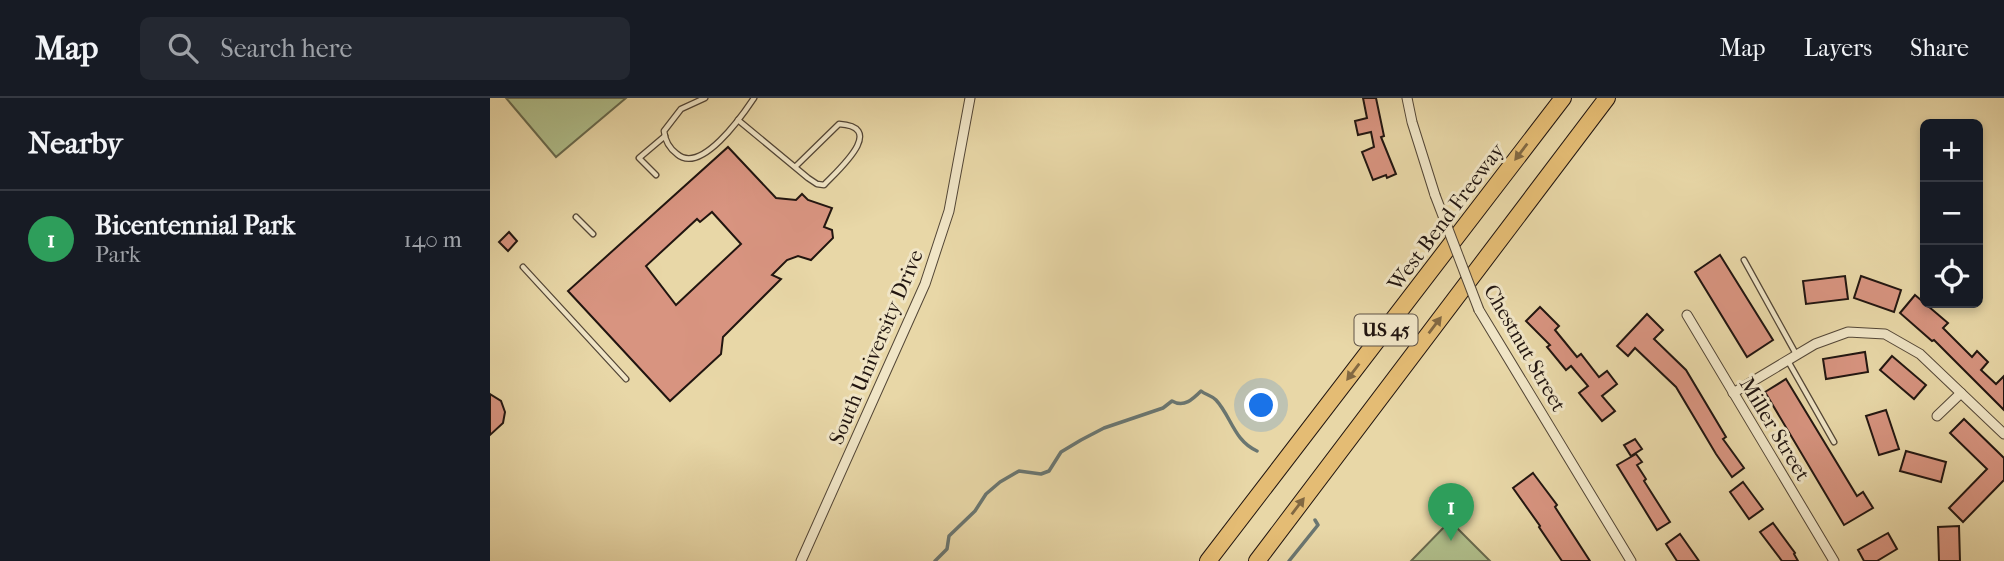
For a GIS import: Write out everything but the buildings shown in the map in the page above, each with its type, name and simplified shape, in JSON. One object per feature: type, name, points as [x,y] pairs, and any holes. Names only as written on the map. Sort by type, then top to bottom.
[{"type":"highway","name":"West Bend Freeway","points":[[1208,561],[1563,98]]},
{"type":"highway","name":"US 45","points":[[1257,561],[1607,98]]},
{"type":"street","name":"South University Drive","points":[[801,561],[925,284],[949,211],[970,98]]},
{"type":"street","name":"Chestnut Street","points":[[1407,98],[1435,195],[1479,310],[1631,561]]},
{"type":"street","name":"Miller Street","points":[[1686,315],[1833,561]]},
{"type":"street","points":[[1733,393],[1815,344],[1848,332],[1885,334],[1920,354],[2004,434]]},
{"type":"street","points":[[1937,416],[1961,393]]},
{"type":"lane","points":[[705,98],[681,109],[668,122],[664,131],[670,148],[680,158],[691,160],[701,157],[738,120],[754,98]]},
{"type":"lane","points":[[738,120],[817,184],[824,185],[856,151],[860,144],[859,135],[846,124],[838,124],[795,166]]},
{"type":"lane","points":[[656,176],[639,158],[664,136]]},
{"type":"lane","points":[[576,217],[593,234]]},
{"type":"lane","points":[[1744,260],[1834,442]]},
{"type":"lane","points":[[523,267],[626,379]]},
{"type":"green space","points":[[506,98],[626,98],[556,157]]},
{"type":"green space","points":[[1450,521],[1490,561],[1411,561]]},
{"type":"waterway","points":[[935,561],[947,549],[949,536],[1000,482],[1019,471],[1041,474],[1049,471],[1061,452],[1081,440],[1104,428],[1163,408],[1172,401],[1180,404],[1188,402],[1201,391],[1216,400],[1238,435],[1257,451]]},
{"type":"waterway","points":[[1289,561],[1318,525],[1315,520]]},
{"type":"place","name":"Bicentennial Park","points":[[1451,541]]}]
